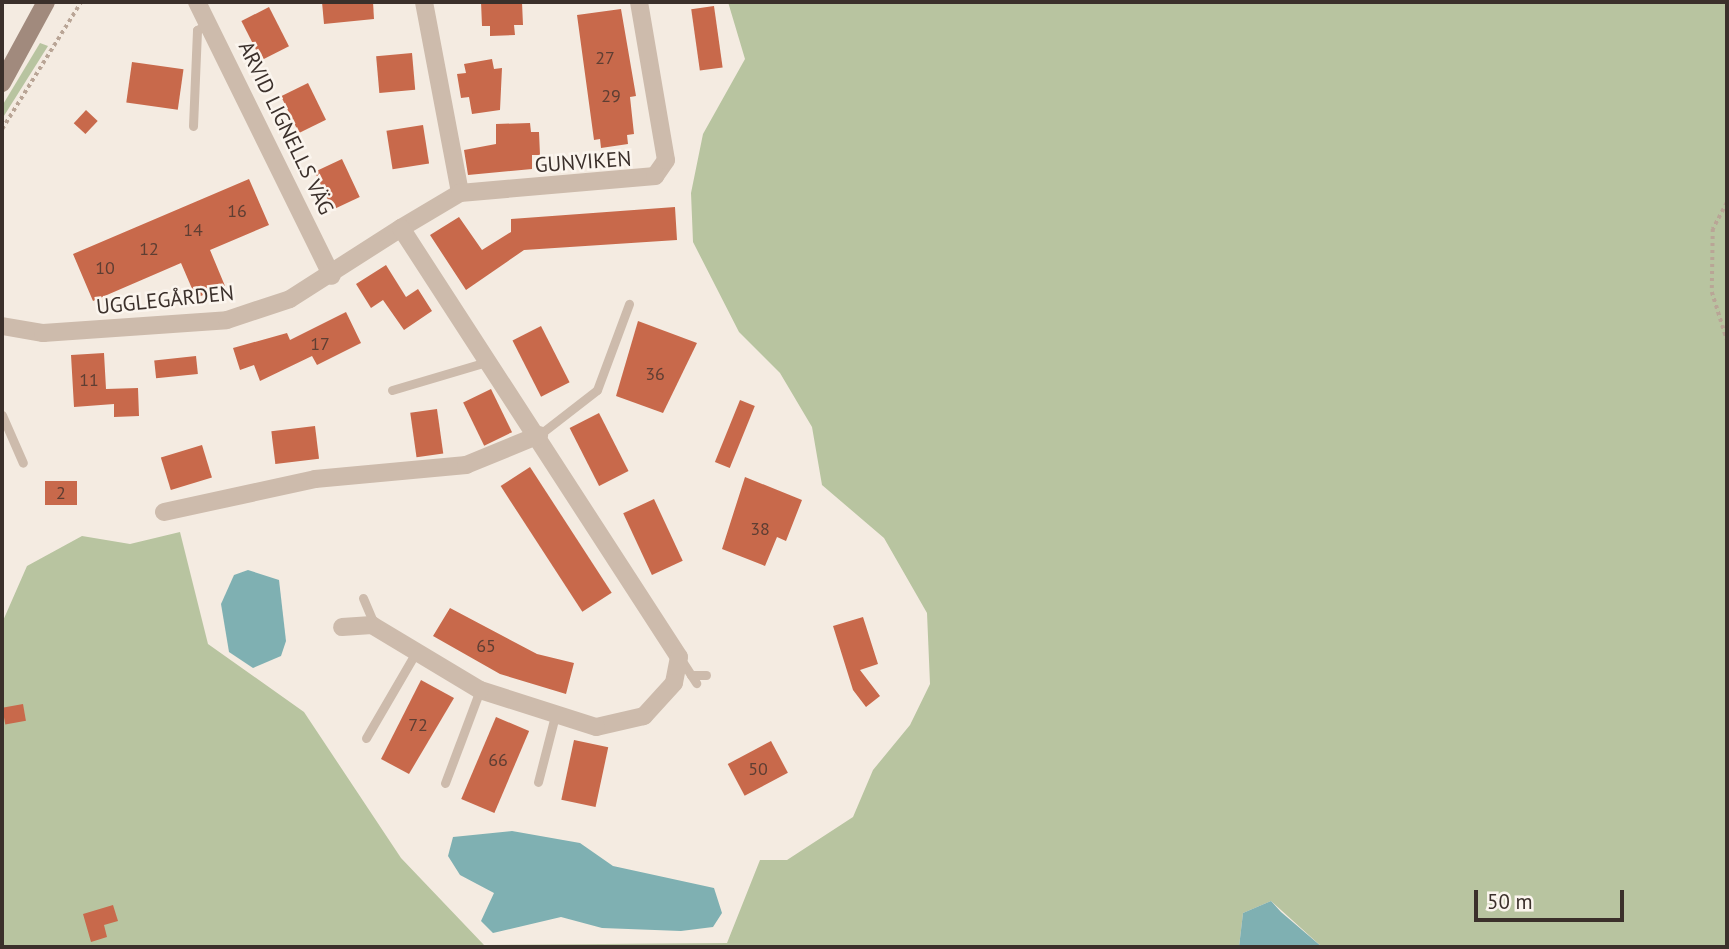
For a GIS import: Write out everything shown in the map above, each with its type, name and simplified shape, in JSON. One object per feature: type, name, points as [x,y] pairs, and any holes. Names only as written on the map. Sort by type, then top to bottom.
[{"type":"street","points":[[2,83],[46,2]]},
{"type":"street","name":"ARVID LIGNELLS VÄG","points":[[197,2],[332,276]]},
{"type":"street","points":[[424,2],[460,193]]},
{"type":"street","name":"GUNVIKEN","points":[[401,228],[460,193],[655,176],[666,160],[639,2]]},
{"type":"street","points":[[342,627],[376,627],[480,691],[596,727],[644,716],[674,683],[679,657],[539,435],[401,228]]},
{"type":"street","name":"UGGLEGÅRDEN","points":[[2,326],[43,333],[228,320],[281,303],[332,276],[401,228]]},
{"type":"street","points":[[164,512],[315,478],[466,465],[539,435]]},
{"type":"lane","points":[[193,127],[197,30],[209,23]]},
{"type":"lane","points":[[539,435],[597,390],[629,304]]},
{"type":"lane","points":[[392,390],[462,375],[489,361]]},
{"type":"lane","points":[[2,415],[23,463]]},
{"type":"lane","points":[[363,598],[376,627]]},
{"type":"lane","points":[[366,738],[416,652]]},
{"type":"lane","points":[[679,657],[694,679],[706,675]]},
{"type":"lane","points":[[445,783],[480,691]]},
{"type":"lane","points":[[538,782],[555,716]]},
{"type":"path","points":[[2,129],[81,2]]},
{"type":"path","points":[[1727,204],[1713,229],[1712,292],[1727,340]]},
{"type":"green space","points":[[728,2],[1727,2],[1727,947],[1322,947],[1271,901],[1243,913],[1239,947],[2,947],[2,623],[27,566],[82,536],[130,544],[180,532],[208,644],[304,712],[401,858],[484,945],[727,943],[760,860],[787,860],[853,817],[873,770],[910,725],[930,684],[927,613],[884,538],[822,485],[812,427],[780,373],[739,332],[693,242],[691,193],[703,134],[745,59]]},
{"type":"green space","points":[[40,43],[48,46],[2,119],[2,106]]},
{"type":"water","points":[[248,570],[279,580],[286,641],[281,656],[253,668],[229,652],[221,604],[234,575]]},
{"type":"water","points":[[512,831],[580,843],[613,866],[714,888],[722,913],[713,927],[681,931],[602,928],[561,917],[493,933],[481,921],[494,893],[460,875],[448,856],[453,837]]},
{"type":"water","points":[[1271,901],[1322,947],[1239,947],[1243,913]]},
{"type":"building","points":[[322,2],[373,2],[374,19],[324,24]]},
{"type":"building","points":[[481,2],[522,2],[523,25],[514,25],[515,35],[490,36],[490,26],[482,26]]},
{"type":"building","points":[[714,6],[723,67],[700,71],[691,9]]},
{"type":"building","points":[[269,7],[289,46],[261,60],[241,21]]},
{"type":"building","points":[[621,9],[636,96],[630,97],[634,134],[627,135],[628,144],[601,148],[600,139],[594,140],[577,15]]},
{"type":"building","points":[[412,53],[415,90],[379,93],[376,56]]},
{"type":"building","points":[[492,59],[494,69],[502,68],[500,110],[472,114],[469,97],[461,98],[457,74],[466,73],[464,64]]},
{"type":"building","points":[[132,62],[183,69],[178,110],[126,103]]},
{"type":"building","points":[[308,83],[326,120],[299,133],[281,96]]},
{"type":"building","points":[[86,110],[98,121],[85,134],[74,123]]},
{"type":"building","points":[[530,123],[531,132],[539,132],[540,155],[532,155],[532,169],[468,175],[464,150],[496,144],[496,124]]},
{"type":"building","points":[[423,125],[429,164],[393,169],[386,131]]},
{"type":"building","points":[[342,159],[360,197],[333,210],[315,172]]},
{"type":"building","points":[[249,179],[269,225],[210,250],[225,286],[196,298],[181,263],[93,301],[73,254]]},
{"type":"building","points":[[675,207],[677,240],[524,250],[466,290],[430,235],[459,217],[482,250],[511,232],[511,219]]},
{"type":"building","points":[[386,265],[406,297],[418,289],[432,311],[404,330],[383,300],[371,308],[356,284]]},
{"type":"building","points":[[346,312],[361,343],[317,365],[312,356],[260,381],[254,365],[240,370],[233,348],[287,333],[290,340]]},
{"type":"building","points":[[638,321],[697,343],[663,413],[616,396]]},
{"type":"building","points":[[541,326],[570,382],[541,397],[512,341]]},
{"type":"building","points":[[104,353],[106,389],[138,388],[139,416],[114,417],[114,404],[74,407],[71,355]]},
{"type":"building","points":[[196,356],[198,374],[156,378],[154,360]]},
{"type":"building","points":[[491,389],[512,432],[484,446],[463,403]]},
{"type":"building","points":[[740,400],[755,406],[730,468],[715,462]]},
{"type":"building","points":[[437,409],[443,454],[417,457],[410,413]]},
{"type":"building","points":[[599,413],[629,471],[599,486],[570,428]]},
{"type":"building","points":[[315,426],[319,459],[275,464],[271,431]]},
{"type":"building","points":[[202,445],[212,478],[171,490],[161,458]]},
{"type":"building","points":[[530,467],[612,593],[582,612],[501,486]]},
{"type":"building","points":[[745,477],[802,500],[786,541],[777,537],[765,566],[722,549]]},
{"type":"building","points":[[45,481],[77,481],[77,505],[45,505]]},
{"type":"building","points":[[654,499],[683,561],[652,575],[623,513]]},
{"type":"building","points":[[450,608],[537,654],[574,663],[566,694],[500,674],[433,636]]},
{"type":"building","points":[[863,617],[878,664],[860,670],[880,696],[866,707],[853,690],[833,626]]},
{"type":"building","points":[[421,680],[454,698],[409,774],[381,759]]},
{"type":"building","points":[[23,704],[26,721],[5,724],[2,708]]},
{"type":"building","points":[[496,717],[529,731],[494,813],[461,799]]},
{"type":"building","points":[[574,740],[608,747],[596,807],[561,800]]},
{"type":"building","points":[[771,741],[788,773],[745,796],[728,764]]},
{"type":"building","points":[[113,905],[118,921],[104,925],[107,937],[91,942],[83,914]]}]
